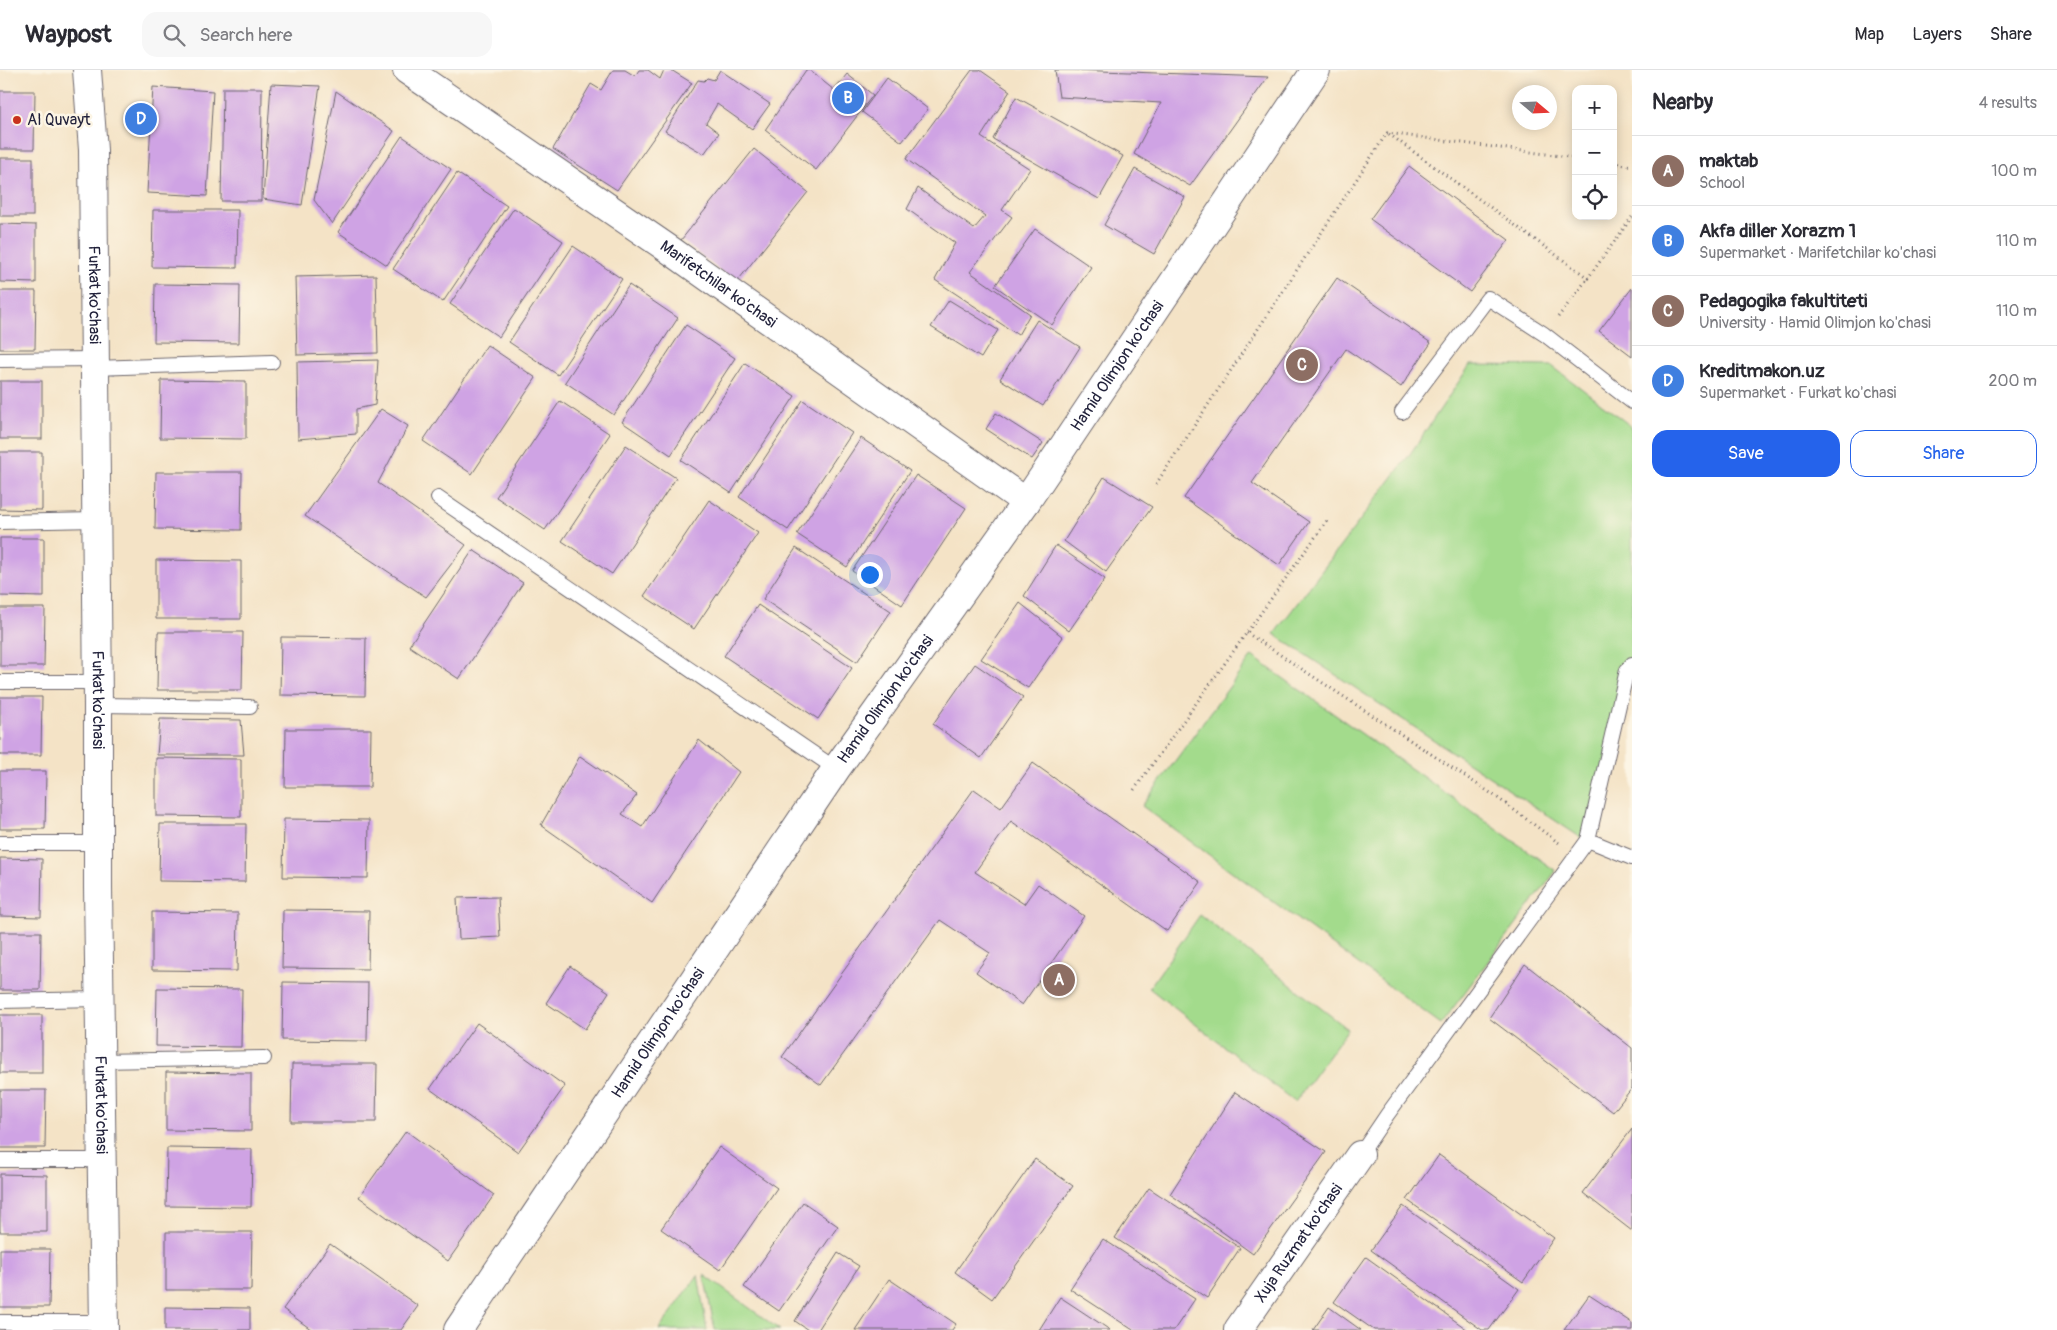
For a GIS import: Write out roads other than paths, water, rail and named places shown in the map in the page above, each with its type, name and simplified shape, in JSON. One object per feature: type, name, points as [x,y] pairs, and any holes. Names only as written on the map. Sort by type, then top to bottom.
[{"type":"street","name":"Furkat ko'chasi","points":[[87,70],[94,150],[99,999],[104,1326]]},
{"type":"street","name":"Marifetchilar ko'chasi","points":[[407,70],[670,250],[1026,502]]},
{"type":"street","name":"Hamid Olimjon ko'chasi","points":[[458,1330],[836,769],[1026,502],[1316,70]]},
{"type":"street","name":"Xuja Ruzmat ko'chasi","points":[[1238,1330],[1360,1156]]},
{"type":"lane","points":[[1402,412],[1488,298],[1544,334],[1632,402]]},
{"type":"lane","points":[[0,360],[95,363],[272,362]]},
{"type":"lane","points":[[438,498],[836,769]]},
{"type":"lane","points":[[0,522],[96,520]]},
{"type":"lane","points":[[1360,1156],[1588,840],[1628,670],[1632,664]]},
{"type":"lane","points":[[0,682],[98,694],[250,707]]},
{"type":"lane","points":[[1588,840],[1632,858]]},
{"type":"lane","points":[[0,843],[98,843]]},
{"type":"lane","points":[[0,1001],[99,999]]},
{"type":"lane","points":[[100,1061],[264,1058]]},
{"type":"lane","points":[[0,1160],[102,1160]]},
{"type":"lane","points":[[0,1322],[104,1326]]},
{"type":"place","name":"Akfa diller Xorazm 1","points":[[848,98]]},
{"type":"place","name":"Kreditmakon.uz","points":[[141,119]]},
{"type":"place","name":"Al Quvayt","points":[[17,120]]},
{"type":"place","name":"Pedagogika fakultiteti","points":[[1302,365]]},
{"type":"place","name":"maktab","points":[[1059,980]]}]
